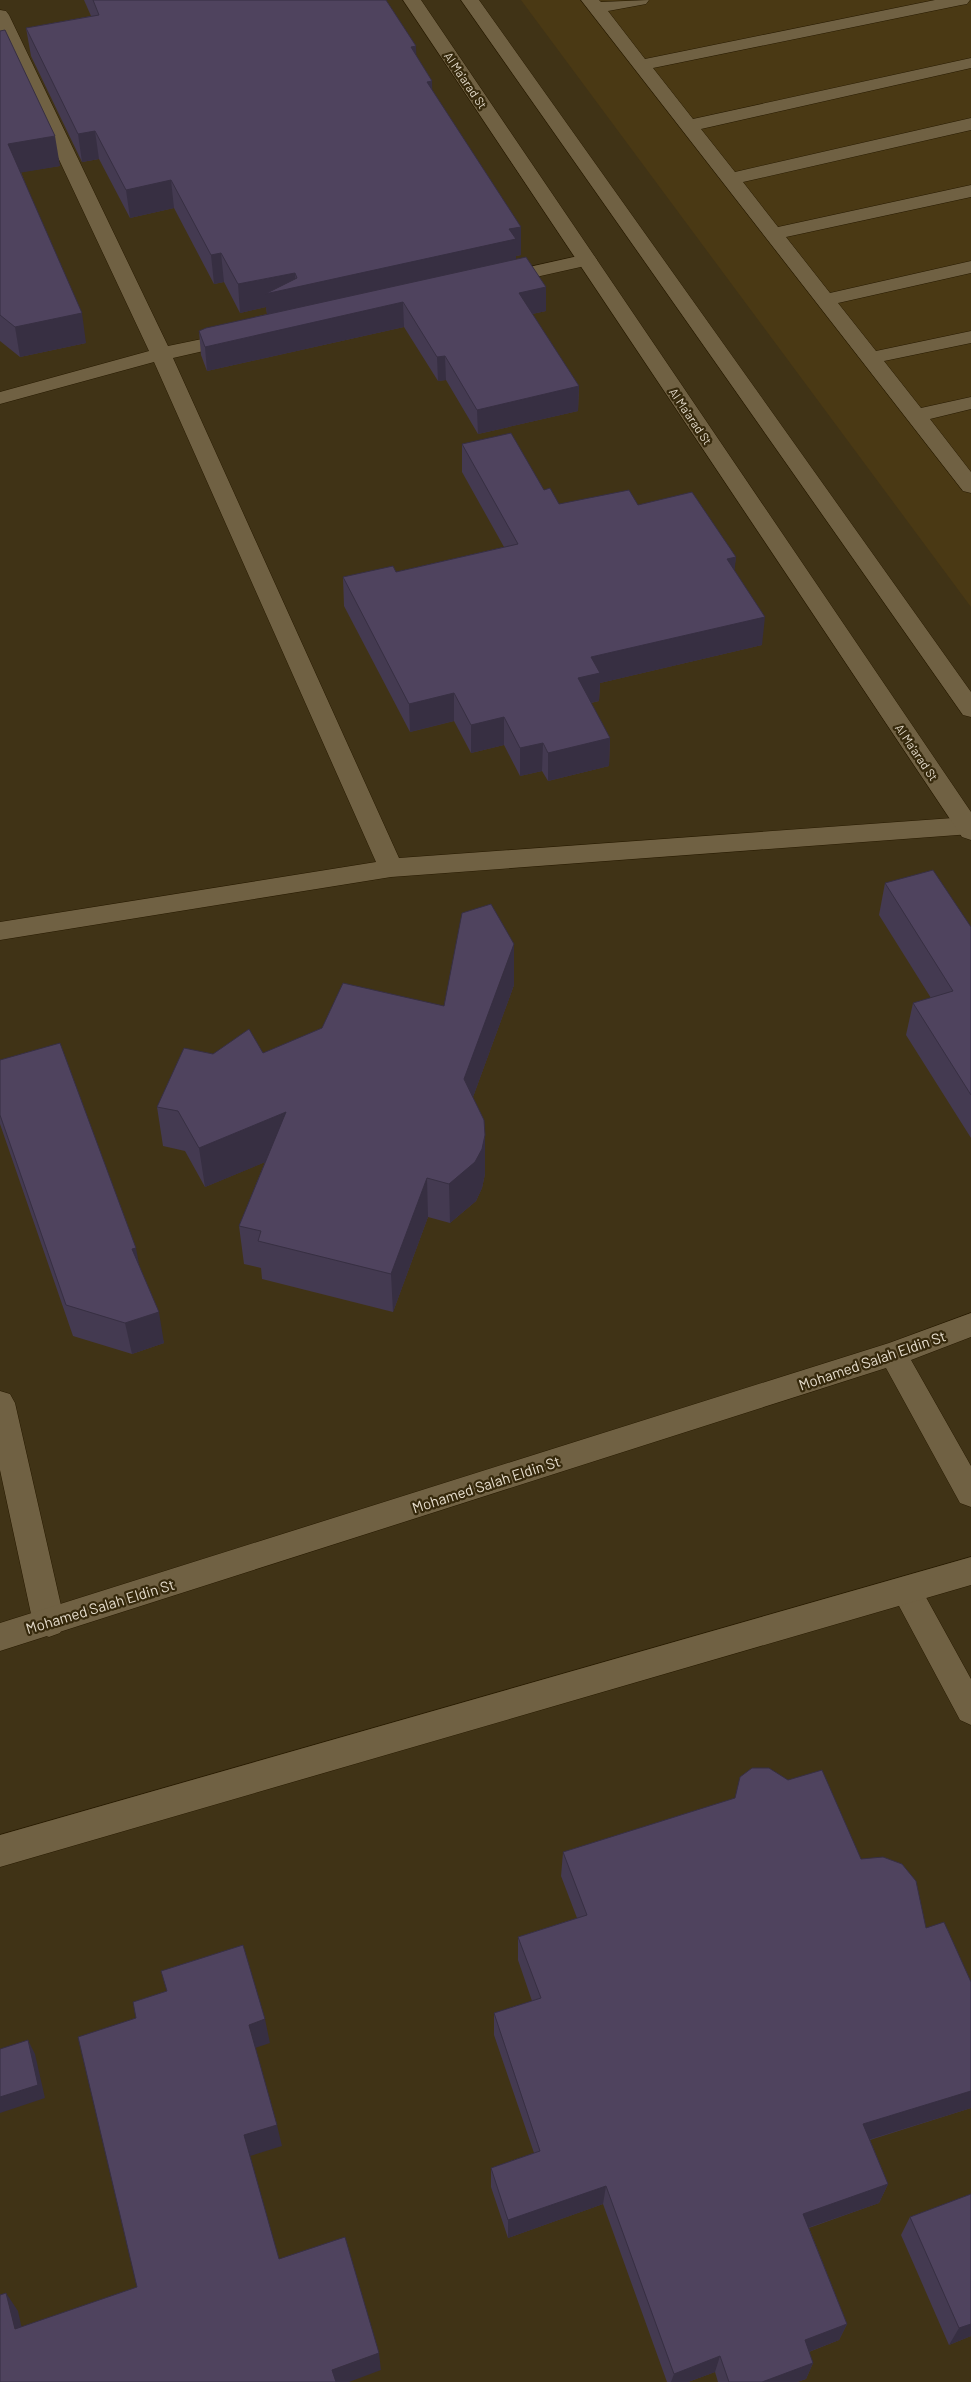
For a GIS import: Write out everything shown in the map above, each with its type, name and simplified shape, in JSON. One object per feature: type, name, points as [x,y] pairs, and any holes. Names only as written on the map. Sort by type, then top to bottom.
[{"type":"main road","name":"Al Ma'arad St","points":[[412,0],[969,828]]},
{"type":"main road","points":[[470,0],[971,708]]},
{"type":"main road","points":[[594,4],[640,0]]},
{"type":"main road","points":[[641,64],[961,0]]},
{"type":"main road","points":[[594,4],[970,483]]},
{"type":"main road","points":[[0,15],[161,354],[391,868]]},
{"type":"main road","points":[[689,126],[971,63]]},
{"type":"main road","points":[[731,179],[971,124]]},
{"type":"main road","points":[[774,234],[971,191]]},
{"type":"main road","points":[[480,284],[587,260]]},
{"type":"main road","points":[[825,300],[971,267]]},
{"type":"main road","points":[[0,398],[161,354],[258,333]]},
{"type":"main road","points":[[871,358],[971,337]]},
{"type":"main road","points":[[916,416],[971,403]]},
{"type":"main road","points":[[0,931],[391,868],[969,828]]},
{"type":"main road","name":"Mohamed Salah Eldin St","points":[[0,1637],[893,1354],[971,1325]]},
{"type":"main road","points":[[893,1354],[971,1494]]},
{"type":"main road","points":[[0,1404],[49,1623]]},
{"type":"main road","points":[[0,1851],[971,1571]]},
{"type":"main road","points":[[906,1591],[971,1710]]},
{"type":"shaded area","points":[[521,0],[971,0],[971,607]]},
{"type":"building","points":[[93,0],[386,0],[416,46],[411,47],[432,81],[427,82],[521,227],[509,229],[516,239],[265,294],[297,278],[295,273],[238,284],[221,253],[211,255],[171,180],[126,190],[95,131],[78,134],[26,28],[99,15]]},
{"type":"building","points":[[5,30],[55,136],[8,144],[82,313],[15,327],[0,315],[0,31]]},
{"type":"building","points":[[526,257],[546,287],[519,293],[579,386],[477,410],[445,356],[437,357],[403,302],[205,347],[199,331],[206,328]]},
{"type":"building","points":[[511,433],[544,490],[550,488],[559,504],[629,490],[638,505],[692,492],[736,557],[727,559],[765,617],[591,657],[600,673],[578,678],[610,738],[548,753],[543,743],[520,748],[504,717],[471,725],[454,693],[409,704],[343,577],[393,566],[396,572],[518,544],[462,444]]},
{"type":"building","points":[[933,870],[971,927],[971,1095],[913,1003],[953,991],[885,883]]},
{"type":"building","points":[[491,904],[514,944],[464,1079],[484,1120],[485,1135],[482,1149],[475,1162],[449,1184],[427,1178],[391,1274],[258,1241],[261,1231],[239,1226],[286,1112],[199,1148],[178,1111],[157,1107],[184,1048],[213,1054],[249,1029],[263,1053],[322,1028],[343,983],[444,1006],[462,913]]},
{"type":"building","points":[[60,1043],[136,1248],[132,1249],[159,1312],[125,1323],[66,1305],[0,1115],[0,1060]]},
{"type":"building","points":[[752,1768],[769,1768],[788,1780],[822,1770],[861,1859],[883,1857],[902,1864],[916,1881],[926,1928],[944,1922],[971,1982],[971,2091],[863,2124],[888,2184],[803,2214],[847,2324],[805,2340],[813,2363],[762,2382],[729,2382],[720,2356],[674,2374],[606,2186],[508,2220],[491,2168],[540,2151],[494,2013],[541,1998],[518,1937],[587,1915],[563,1852],[735,1798],[740,1777]]},
{"type":"building","points":[[243,1945],[265,2019],[249,2025],[277,2125],[244,2135],[279,2259],[345,2237],[379,2353],[332,2370],[336,2382],[0,2382],[0,2295],[6,2293],[15,2329],[137,2287],[78,2037],[136,2018],[133,2002],[167,1991],[161,1971]]},
{"type":"building","points":[[28,2040],[38,2085],[0,2097],[0,2049]]},
{"type":"building","points":[[971,2194],[971,2324],[959,2328],[910,2217]]}]
